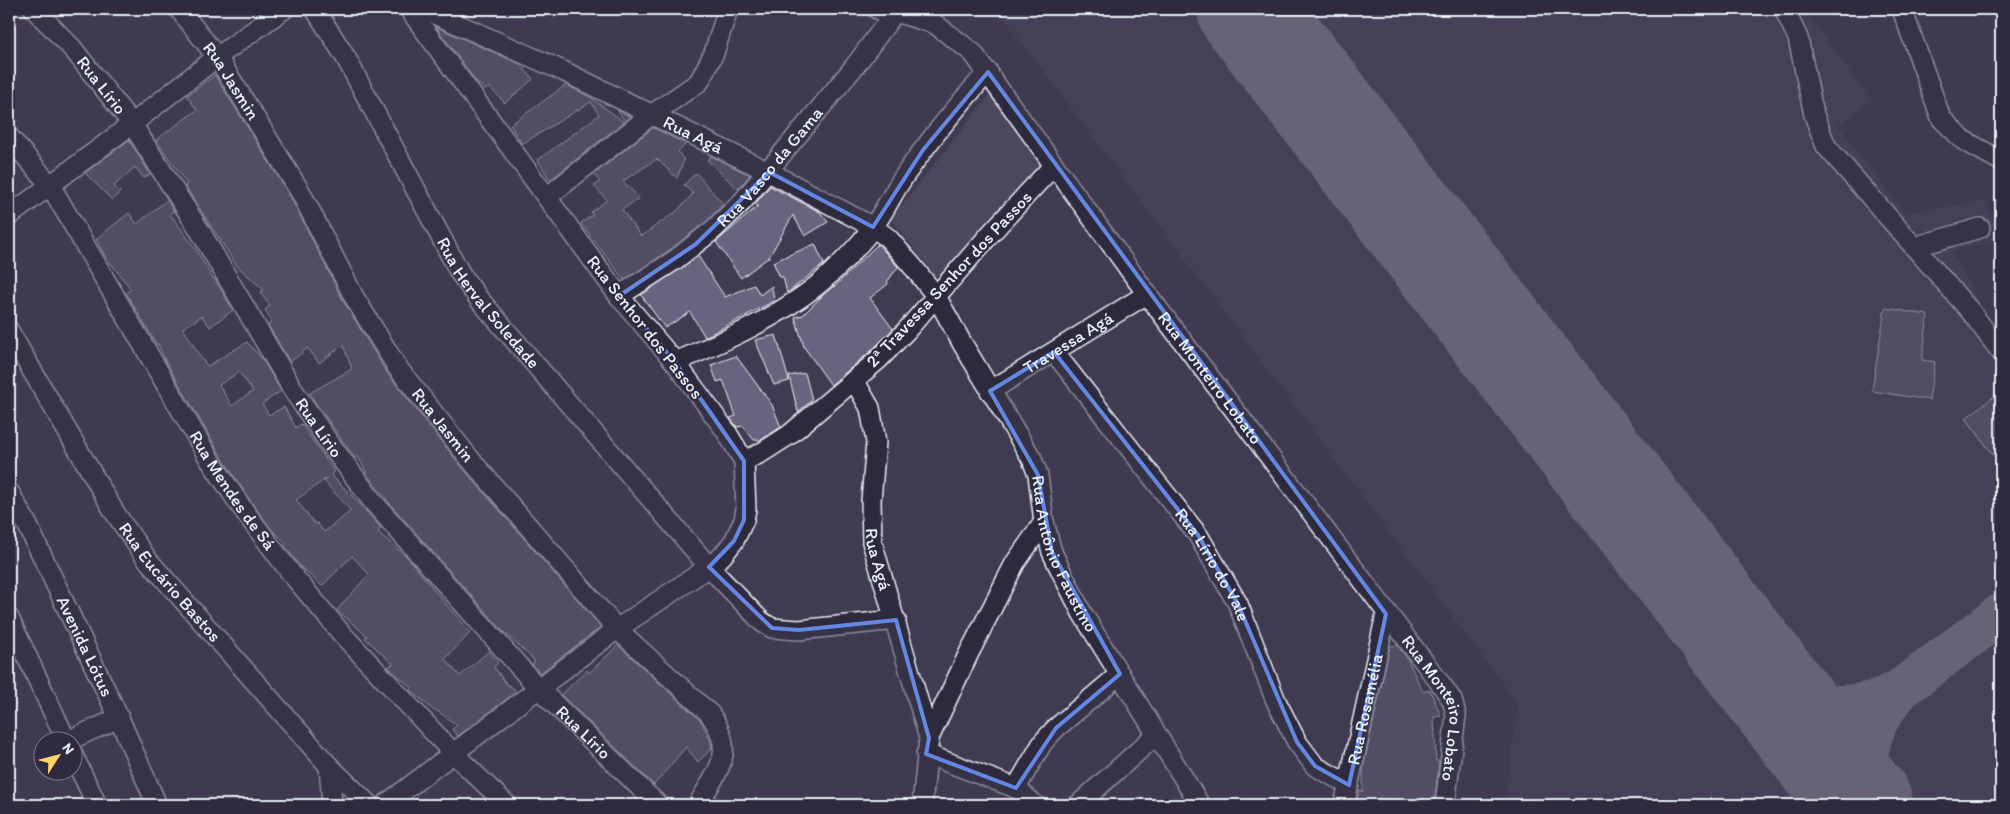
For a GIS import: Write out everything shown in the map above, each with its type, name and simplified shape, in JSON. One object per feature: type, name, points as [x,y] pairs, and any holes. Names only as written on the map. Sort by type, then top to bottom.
[{"type":"street","name":"Rua Lírio","points":[[34,9],[72,49],[132,124],[200,231],[295,393],[374,503],[538,688],[658,805]]},
{"type":"street","name":"Rua Jasmin","points":[[179,9],[218,57],[301,193],[354,298],[397,367],[470,459],[617,629],[710,714],[719,728],[724,743],[724,756],[698,805]]},
{"type":"street","points":[[9,216],[284,9]]},
{"type":"street","name":"Rua Herval Soledade","points":[[314,9],[346,58],[460,273],[479,299],[709,567],[762,622],[772,628],[799,630],[896,620]]},
{"type":"street","name":"Rua Senhor dos Passos","points":[[385,805],[617,629],[709,567],[723,555],[734,541],[744,520],[746,509],[744,461],[726,431],[675,362],[619,296],[409,9]]},
{"type":"street","name":"Rua Agá","points":[[423,9],[563,71],[769,172],[873,227],[894,245],[936,296]]},
{"type":"street","points":[[547,197],[650,114],[699,82],[714,52],[728,9]]},
{"type":"street","points":[[1784,9],[1798,38],[1814,115],[1826,146],[1971,312],[2001,352]]},
{"type":"street","points":[[1902,9],[1941,118],[1963,140],[2001,162]]},
{"type":"street","name":"Rua Monteiro Lobato","points":[[886,10],[935,24],[973,53],[1147,294],[1386,614],[1443,687],[1452,700],[1456,715],[1455,736],[1445,805]]},
{"type":"street","name":"Rua Vasco da Gama","points":[[619,296],[676,260],[744,201],[855,66],[886,10]]},
{"type":"street","points":[[675,362],[708,348],[776,313],[816,287],[873,227],[885,205],[923,150],[954,109],[988,72]]},
{"type":"street","name":"Rua Mendes de Sá","points":[[9,137],[50,185],[210,460],[242,508],[290,572],[342,634],[454,754],[507,805]]},
{"type":"street","name":"2ª Travessa Senhor dos Passos","points":[[744,461],[761,453],[789,435],[879,359],[906,332],[1054,165]]},
{"type":"street","points":[[1914,247],[1980,228]]},
{"type":"street","name":"Travessa Agá","points":[[990,391],[1147,294]]},
{"type":"street","name":"Rua Antônio Faustino","points":[[936,296],[990,391],[1032,459],[1038,475],[1044,522],[1052,552],[1069,588],[1200,805]]},
{"type":"street","name":"Rua Eucário Bastos","points":[[9,331],[115,513],[147,559],[329,766],[369,805]]},
{"type":"street","name":"Rua Lírio do Vale","points":[[1054,352],[1198,534],[1238,604],[1276,701],[1297,742],[1315,766],[1349,785]]},
{"type":"street","name":"Rua Agá","points":[[854,380],[870,408],[876,442],[871,500],[872,542],[886,595],[896,620],[927,746],[922,805]]},
{"type":"street","name":"Avenida Lótus","points":[[9,492],[27,524],[119,718],[157,805]]},
{"type":"street","name":"Rua Agá","points":[[927,746],[968,655],[1014,563],[1044,522]]},
{"type":"street","name":"Rua Rosamélia","points":[[1344,805],[1386,614]]},
{"type":"street","points":[[9,618],[63,732]]},
{"type":"street","points":[[1016,788],[1043,742],[1056,728],[1120,674]]},
{"type":"street","points":[[82,734],[119,718]]},
{"type":"street","points":[[1078,805],[1156,735]]},
{"type":"street","points":[[927,746],[1016,788],[1036,805]]},
{"type":"street","points":[[329,766],[332,805]]},
{"type":"street","points":[[82,774],[97,805]]},
{"type":"highlighted area","points":[[988,72],[1386,614],[1349,785],[1315,766],[1297,742],[1238,604],[1198,535],[1054,352],[990,391],[1038,475],[1052,552],[1120,674],[1056,728],[1016,788],[926,754],[929,738],[896,620],[799,630],[772,628],[709,567],[734,541],[744,520],[744,461],[675,362],[619,296],[696,244],[769,172],[873,227],[923,150]]},
{"type":"shaded area","points":[[997,9],[1803,9],[1871,101],[1838,125],[1905,214],[1984,201],[2001,238],[2001,240],[1950,251],[1997,332],[2001,329],[2001,805],[1504,805],[1518,709],[1512,696]]},
{"type":"shaded area","points":[[992,92],[1042,163],[942,284],[891,219]]},
{"type":"building","points":[[436,27],[527,67],[524,69],[533,79],[505,103],[489,87],[485,90],[475,80]]},
{"type":"building","points":[[215,75],[291,198],[344,302],[387,373],[461,466],[601,627],[540,673],[532,664],[535,661],[503,631],[391,505],[368,476],[358,456],[355,458],[315,402],[310,393],[352,369],[343,345],[319,363],[308,348],[290,362],[268,325],[272,322],[265,310],[270,306],[260,292],[264,290],[237,266],[185,186],[187,184],[156,140],[197,110],[187,96]]},
{"type":"building","points":[[566,85],[590,97],[624,122],[550,180],[538,160],[599,115],[591,102],[522,144],[510,125]]},
{"type":"building","points":[[617,110],[631,117],[625,121]]},
{"type":"building","points":[[653,128],[686,144],[678,152],[684,160],[677,178],[657,159],[623,181],[639,198],[622,210],[641,236],[677,211],[693,194],[684,185],[696,173],[723,204],[706,222],[668,251],[624,280],[581,223],[593,215],[591,212],[607,200],[594,186],[600,182],[594,174]]},
{"type":"building","points":[[129,140],[150,174],[144,178],[135,167],[114,186],[120,192],[112,200],[85,173]]},
{"type":"building","points":[[711,156],[750,175],[738,189],[707,160]]},
{"type":"building","points":[[770,186],[820,212],[828,222],[805,236],[793,215],[769,257],[741,278],[716,242],[758,206],[755,204]]},
{"type":"building","points":[[167,200],[175,213],[173,211],[170,214],[195,248],[233,310],[210,327],[202,316],[183,328],[203,361],[208,366],[247,342],[262,359],[281,391],[262,404],[269,415],[284,407],[296,428],[301,424],[335,472],[331,475],[381,528],[378,532],[407,557],[470,633],[445,659],[460,676],[489,651],[498,663],[494,667],[508,686],[510,685],[516,692],[458,736],[452,730],[457,725],[436,710],[434,711],[410,689],[412,688],[388,667],[393,664],[365,638],[367,636],[337,610],[369,574],[352,556],[322,586],[301,567],[284,545],[286,543],[272,530],[251,502],[220,454],[166,362],[158,344],[126,293],[131,289],[105,256],[96,239],[129,213],[137,224]],"holes":[[[239,372],[253,391],[232,406],[219,385]],[[327,478],[324,481],[351,511],[324,532],[317,523],[315,524],[296,500]]]},
{"type":"building","points":[[815,244],[824,264],[787,293],[783,277],[780,277],[773,262]]},
{"type":"building","points":[[878,244],[898,267],[887,282],[888,284],[870,298],[893,329],[871,351],[831,385],[804,347],[795,317],[803,315]]},
{"type":"building","points":[[698,256],[725,297],[754,285],[760,295],[772,286],[774,301],[705,337],[690,312],[665,328],[641,295]]},
{"type":"building","points":[[1885,308],[1928,315],[1922,360],[1935,362],[1929,400],[1872,391]]},
{"type":"building","points":[[776,335],[789,381],[774,385],[755,340]]},
{"type":"building","points":[[736,356],[772,405],[781,427],[761,440],[754,440],[743,426],[737,427],[730,418],[736,416],[723,380],[717,382],[711,365]]},
{"type":"building","points":[[805,373],[812,400],[798,412],[789,376]]},
{"type":"building","points":[[2001,391],[2001,466],[1966,418]]},
{"type":"building","points":[[618,645],[701,721],[711,742],[712,748],[698,762],[686,747],[654,785],[561,695],[587,670],[589,673]]},
{"type":"building","points":[[1397,645],[1407,658],[1423,692],[1430,690],[1441,716],[1434,717],[1436,761],[1439,761],[1434,805],[1379,798],[1379,805],[1356,805],[1359,791],[1363,791],[1363,769],[1390,646]]},
{"type":"taxiway","points":[[1763,677],[1794,696],[1827,706],[1876,701],[1901,689],[2001,614]]},
{"type":"taxiway","points":[[1872,805],[1866,771],[1869,747],[1882,714],[1901,689]]},
{"type":"runway","points":[[1248,9],[1862,805]]}]
